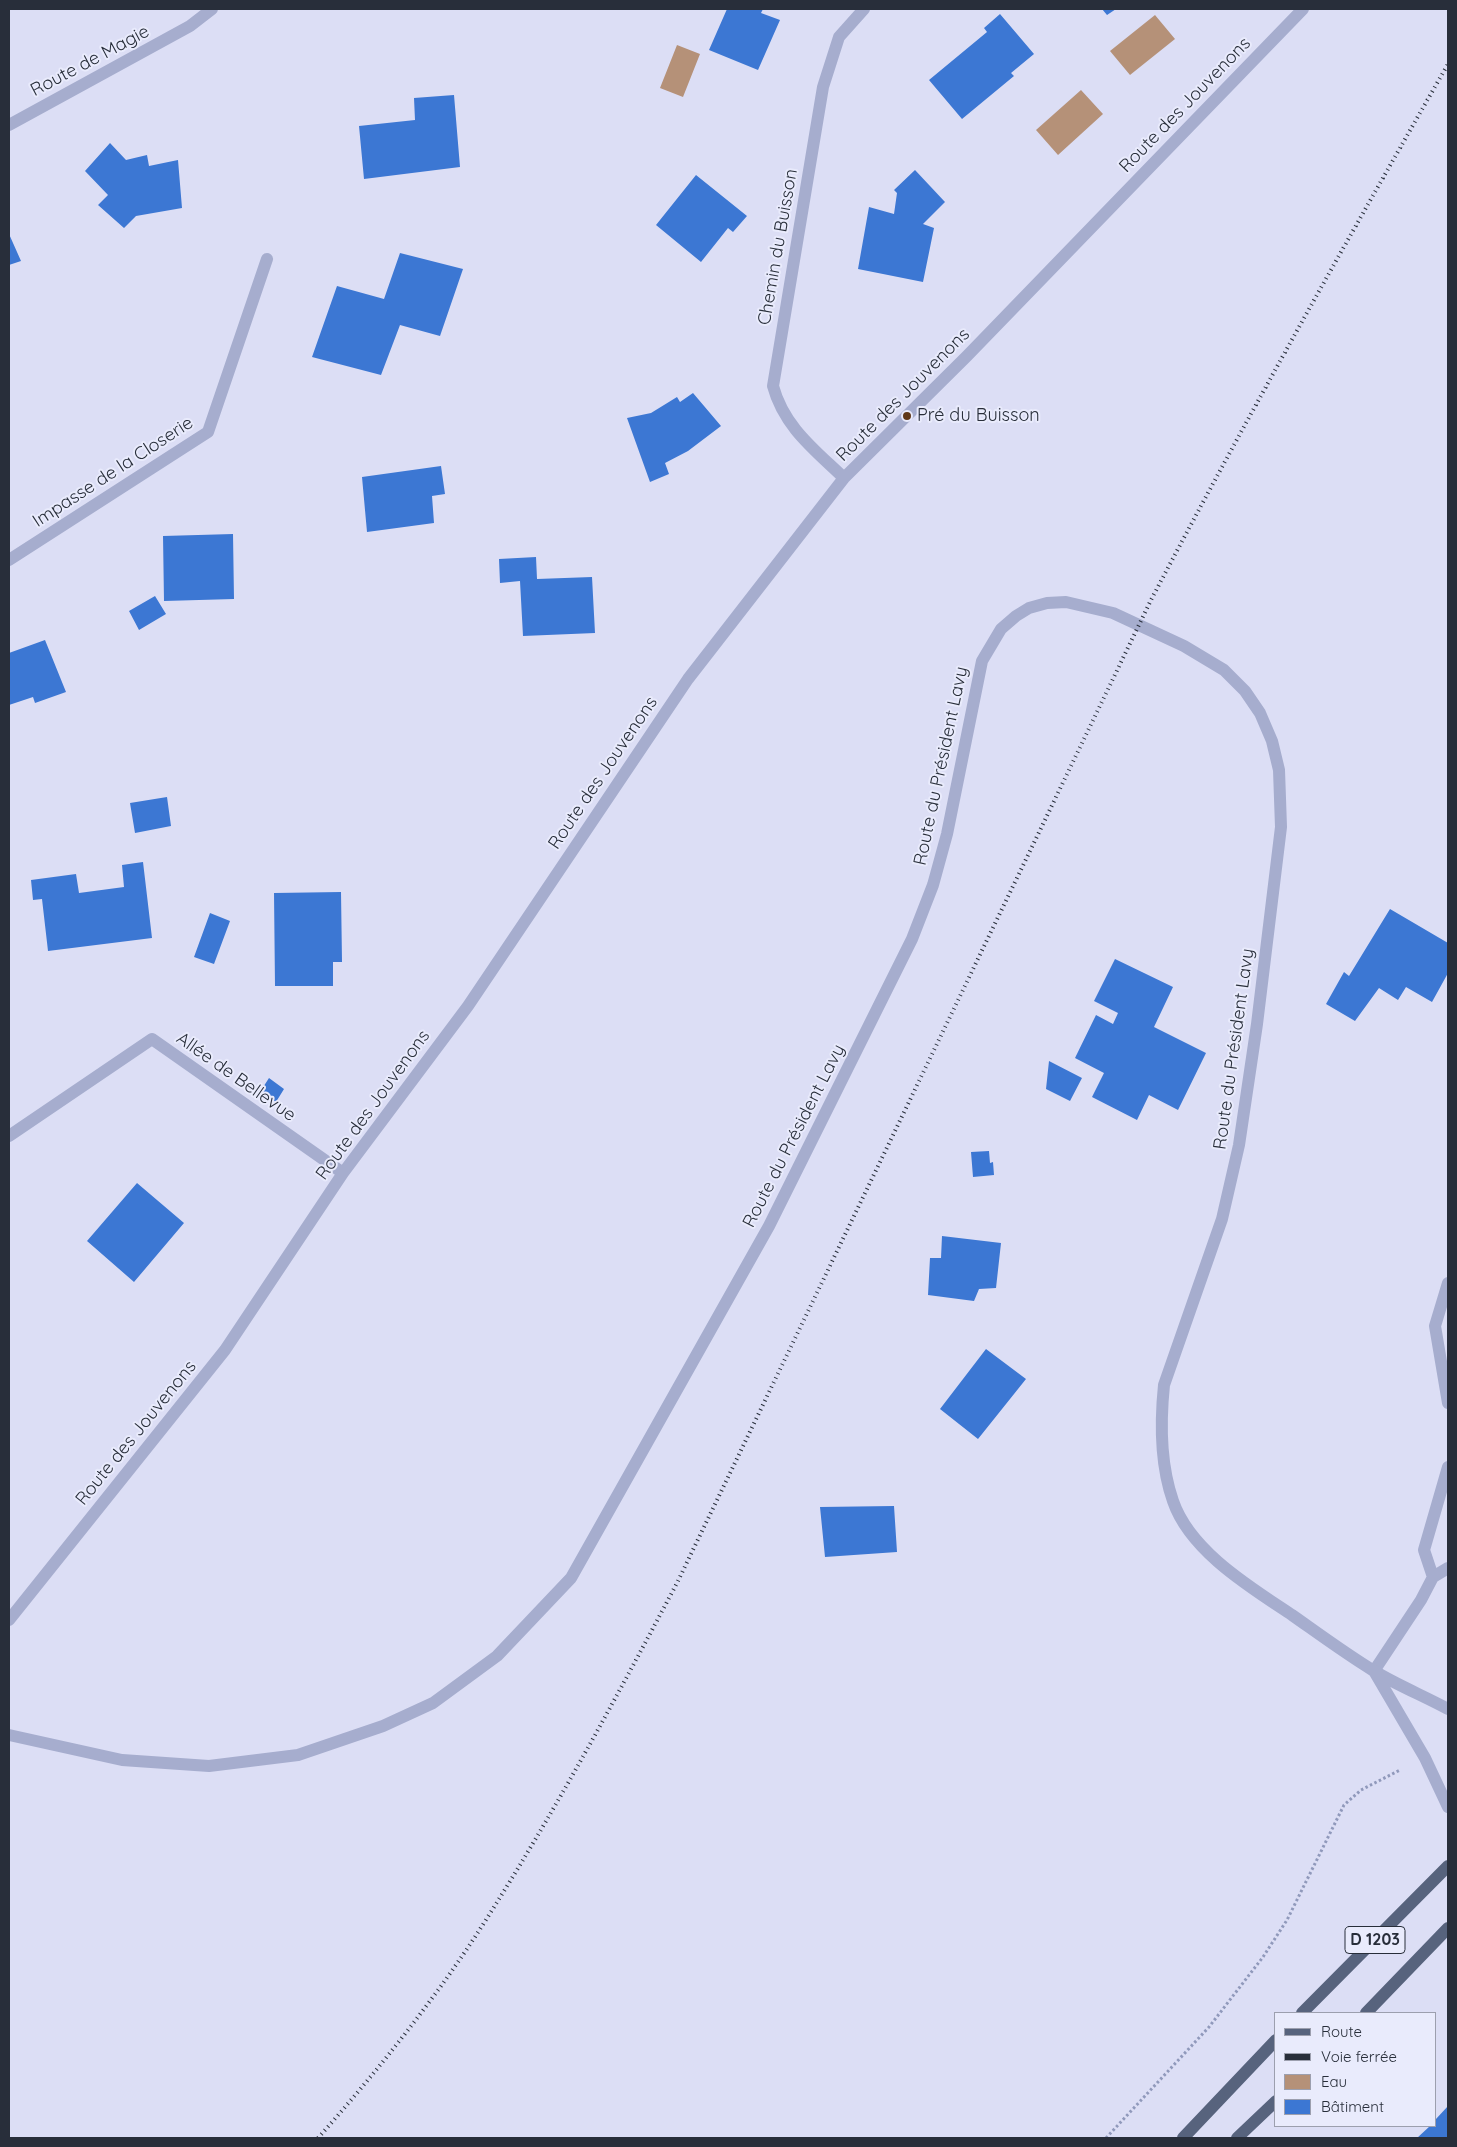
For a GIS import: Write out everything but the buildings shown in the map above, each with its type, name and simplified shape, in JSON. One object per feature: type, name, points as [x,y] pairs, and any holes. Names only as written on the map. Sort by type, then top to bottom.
[{"type":"main road","name":"D 1203","points":[[1303,2012],[1448,1866]]},
{"type":"main road","name":"D 1203","points":[[1367,2012],[1448,1928]]},
{"type":"main road","points":[[1183,2138],[1274,2042]]},
{"type":"main road","points":[[1237,2138],[1274,2103]]},
{"type":"street","name":"Route de Magie","points":[[9,125],[190,26],[212,9]]},
{"type":"street","name":"Chemin du Buisson","points":[[844,478],[797,432],[778,406],[773,386],[823,87],[840,37],[864,9]]},
{"type":"street","name":"Route des Jouvenons","points":[[9,1620],[225,1350],[343,1173],[468,1006],[688,679],[844,478],[968,356],[1303,9]]},
{"type":"street","name":"Impasse de la Closerie","points":[[9,560],[208,432],[268,259]]},
{"type":"street","name":"Route du Président Lavy","points":[[9,1734],[122,1760],[209,1766],[298,1754],[383,1726],[433,1703],[497,1656],[571,1578],[769,1226],[912,939],[933,885],[947,834],[982,662],[1001,629],[1016,616],[1028,608],[1047,603],[1066,602],[1113,613],[1184,646],[1224,670],[1245,691],[1260,713],[1272,741],[1279,770],[1281,827],[1257,1024],[1239,1145],[1222,1219],[1164,1385],[1161,1414],[1162,1447],[1173,1503],[1185,1525],[1202,1547],[1247,1586],[1374,1671],[1448,1709]]},
{"type":"street","name":"Allée de Bellevue","points":[[9,1136],[152,1039],[343,1173]]},
{"type":"street","points":[[1448,1283],[1435,1326],[1448,1402]]},
{"type":"street","points":[[1433,1577],[1424,1550],[1448,1467]]},
{"type":"street","points":[[1374,1671],[1421,1600],[1433,1577],[1448,1568]]},
{"type":"street","name":"Route du Président Lavy","points":[[1374,1671],[1425,1758],[1448,1807]]},
{"type":"path","points":[[1106,2138],[1209,2027],[1258,1964],[1287,1920],[1344,1804],[1372,1783],[1425,1758]]},
{"type":"water","points":[[1155,15],[1175,39],[1130,75],[1110,51]]},
{"type":"water","points":[[677,45],[700,54],[683,97],[660,88]]},
{"type":"water","points":[[1081,90],[1103,114],[1058,155],[1036,130]]},
{"type":"railway","points":[[318,2138],[404,2035],[464,1953],[534,1842],[607,1714],[677,1583],[1151,600],[1297,331],[1448,64]]},
{"type":"place","name":"Pré du Buisson","points":[[907,416]]}]
